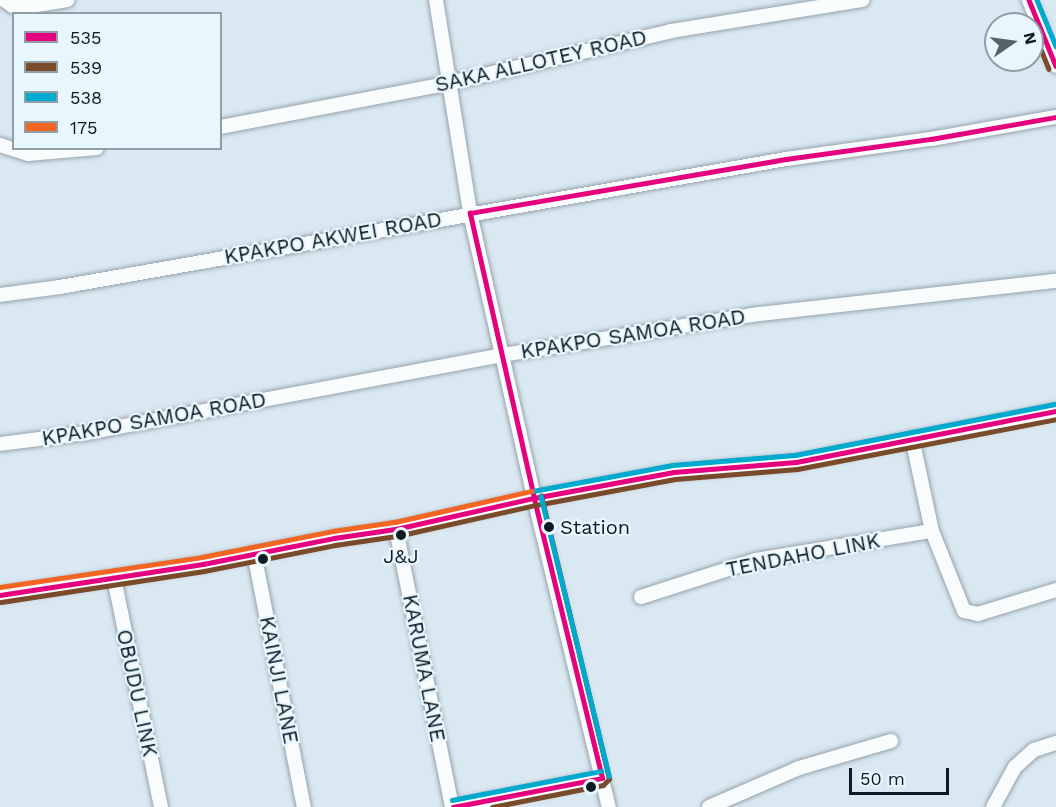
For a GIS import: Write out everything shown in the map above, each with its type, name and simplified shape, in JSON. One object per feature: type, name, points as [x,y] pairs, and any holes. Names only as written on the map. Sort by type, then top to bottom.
[{"type":"street","points":[[4,0],[13,6],[24,7],[68,0]]},
{"type":"street","points":[[436,0],[470,213],[534,498],[609,807]]},
{"type":"street","name":"SAKA ALLOTEY ROAD","points":[[222,127],[450,83],[671,31],[790,6],[863,0]]},
{"type":"street","points":[[1029,0],[1056,66]]},
{"type":"street","name":"KPAKPO AKWEI ROAD","points":[[0,295],[60,287],[470,213],[1056,117]]},
{"type":"street","points":[[16,150],[28,154],[74,150]]},
{"type":"street","name":"KPAKPO SAMOA ROAD","points":[[0,444],[86,434],[502,355],[751,315],[1056,281]]},
{"type":"street","points":[[0,595],[114,578],[396,529],[534,498],[674,472],[796,462],[1056,411]]},
{"type":"street","points":[[912,438],[932,531],[964,611],[978,614],[1056,590]]},
{"type":"street","name":"KARUMA LANE","points":[[396,529],[452,807]]},
{"type":"street","name":"TENDAHO LINK","points":[[641,597],[756,560],[932,531]]},
{"type":"street","name":"KAINJI LANE","points":[[254,553],[304,807]]},
{"type":"street","name":"OBUDU LINK","points":[[114,578],[161,807]]},
{"type":"street","points":[[709,807],[799,768],[891,741]]},
{"type":"street","points":[[993,807],[1019,762],[1034,750],[1056,743]]},
{"type":"street","points":[[452,807],[602,778]]},
{"type":"transit line","name":"535","points":[[1029,0],[1056,66]]},
{"type":"transit line","name":"538","points":[[1037,0],[1056,46]]},
{"type":"transit line","name":"539","points":[[1044,57],[1049,69]]},
{"type":"transit line","name":"535","points":[[453,807],[602,778],[534,498],[470,213],[786,159],[931,139],[1056,117]]},
{"type":"transit line","name":"538","points":[[533,491],[673,465],[795,455],[1055,404]]},
{"type":"transit line","name":"535","points":[[0,595],[203,564],[334,538],[396,529],[534,498],[674,472],[796,462],[1056,411]]},
{"type":"transit line","name":"539","points":[[1,602],[204,571],[335,545],[397,536],[536,505],[675,479],[797,469],[1056,419]]},
{"type":"transit line","name":"175","points":[[0,587],[202,557],[333,531],[395,522],[532,491]]},
{"type":"transit line","name":"539","points":[[492,807],[603,785],[609,779],[541,496]]},
{"type":"transit line","name":"538","points":[[541,496],[609,776]]},
{"type":"transit line","name":"538","points":[[452,800],[601,771]]},
{"type":"place","name":"Station","points":[[549,527]]},
{"type":"place","name":"J&J","points":[[401,535]]}]
